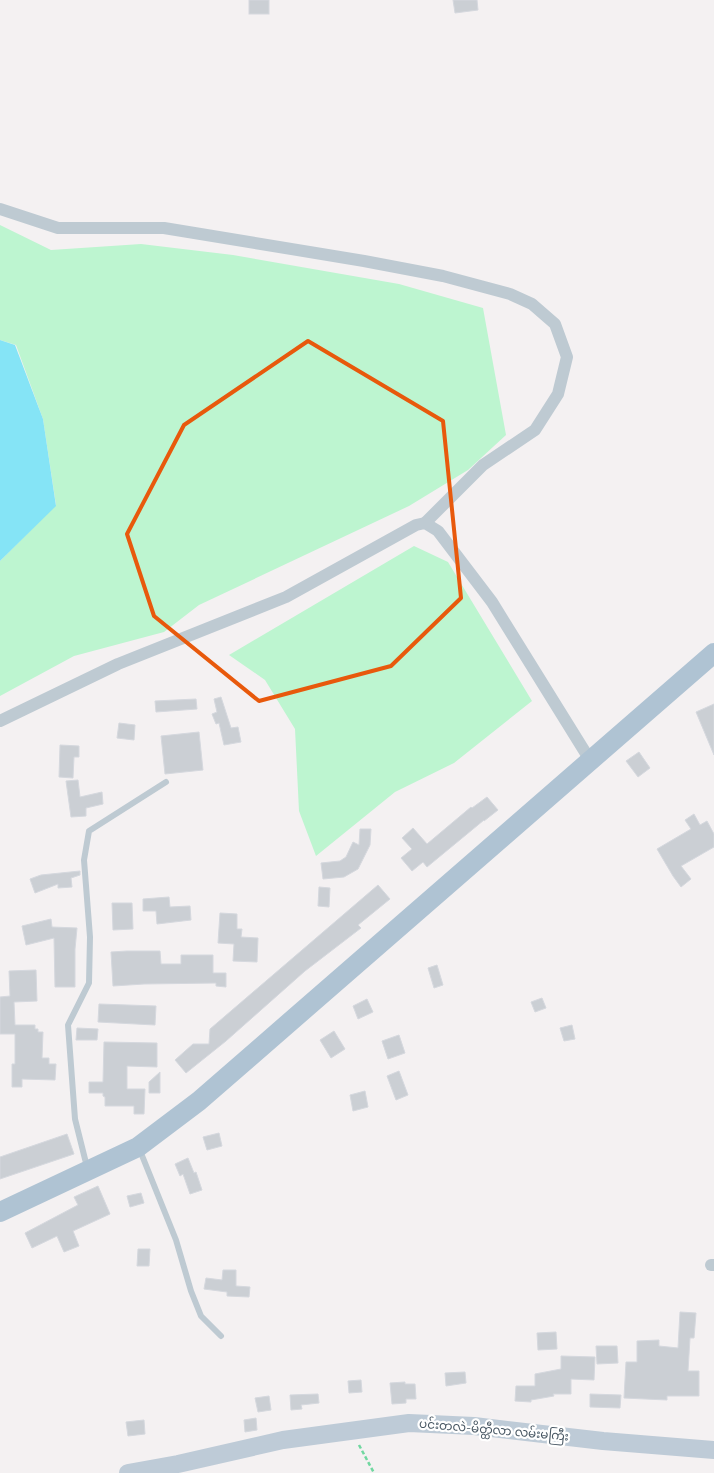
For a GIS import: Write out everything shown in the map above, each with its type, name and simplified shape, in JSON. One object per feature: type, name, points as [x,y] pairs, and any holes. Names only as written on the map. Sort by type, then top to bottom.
[{"type":"main road","points":[[0,1212],[138,1147],[199,1101],[714,652]]},
{"type":"street","points":[[0,209],[58,228],[164,228],[364,261],[442,276],[510,294],[532,304],[555,324],[567,357],[558,394],[536,430],[483,465],[425,522],[416,525],[286,597],[118,664],[0,721]]},
{"type":"street","points":[[425,522],[438,531],[492,602],[590,760]]},
{"type":"street","name":"ပင်းတလဲ-မိတ္ထီလာ လမ်းမကြီး","points":[[128,1473],[178,1464],[283,1440],[409,1423],[474,1426],[603,1441],[714,1450]]},
{"type":"lane","points":[[88,1171],[75,1119],[68,1026],[89,983],[90,938],[84,860],[89,831],[166,782]]},
{"type":"lane","points":[[138,1147],[176,1240],[191,1291],[201,1316],[221,1336]]},
{"type":"path","points":[[351,1430],[374,1473]]},
{"type":"highlighted area","points":[[308,341],[443,421],[461,598],[391,666],[259,701],[154,616],[127,534],[184,425]]},
{"type":"green space","points":[[0,225],[51,250],[141,244],[233,255],[399,284],[483,308],[506,435],[468,470],[409,506],[199,605],[164,632],[74,656],[0,696],[0,561],[56,505],[43,419],[16,345],[0,340]]},
{"type":"green space","points":[[414,546],[448,562],[532,701],[454,763],[395,792],[316,856],[299,811],[295,729],[265,680],[229,655]]},
{"type":"water","points":[[0,340],[15,345],[43,419],[56,506],[0,561]]},
{"type":"building","points":[[249,0],[269,0],[269,14],[249,14]]},
{"type":"building","points":[[453,0],[477,0],[478,10],[455,13]]},
{"type":"building","points":[[221,697],[231,728],[238,727],[241,742],[224,745],[219,723],[216,724],[212,714],[217,712],[214,699]]},
{"type":"building","points":[[196,699],[197,709],[156,712],[155,701]]},
{"type":"building","points":[[714,704],[714,755],[696,712]]},
{"type":"building","points":[[119,723],[135,725],[134,740],[117,738]]},
{"type":"building","points":[[199,732],[203,770],[165,774],[161,736]]},
{"type":"building","points":[[60,745],[79,746],[79,757],[74,757],[73,778],[59,777]]},
{"type":"building","points":[[639,752],[650,768],[638,777],[626,761]]},
{"type":"building","points":[[78,780],[80,797],[102,792],[103,804],[86,808],[86,816],[71,817],[66,781]]},
{"type":"building","points":[[487,797],[498,810],[427,867],[423,862],[412,871],[401,858],[412,849],[402,838],[413,828],[427,844],[471,807]]},
{"type":"building","points":[[694,814],[700,825],[707,821],[714,834],[714,847],[681,866],[691,879],[681,887],[657,849],[691,829],[685,820]]},
{"type":"building","points":[[360,829],[371,829],[370,845],[358,869],[344,877],[323,879],[321,863],[340,861],[346,857],[353,842],[359,845]]},
{"type":"building","points":[[80,871],[80,875],[71,878],[72,887],[58,888],[58,884],[35,893],[30,879],[41,875]]},
{"type":"building","points":[[378,885],[390,899],[358,925],[361,928],[305,971],[226,1041],[186,1073],[175,1060],[193,1044],[209,1044],[210,1029]]},
{"type":"building","points":[[319,887],[330,888],[329,907],[318,906]]},
{"type":"building","points":[[169,897],[170,907],[190,906],[191,920],[157,924],[156,911],[143,911],[143,899]]},
{"type":"building","points":[[112,903],[132,903],[133,929],[113,930]]},
{"type":"building","points":[[220,913],[237,914],[237,929],[242,929],[241,937],[258,938],[257,962],[233,961],[234,944],[218,943]]},
{"type":"building","points":[[51,919],[52,927],[77,928],[75,987],[55,987],[54,938],[26,945],[22,926]]},
{"type":"building","points":[[160,951],[161,964],[181,964],[181,955],[213,955],[213,973],[226,973],[226,987],[216,986],[216,983],[113,986],[111,952]]},
{"type":"building","points":[[437,965],[443,985],[434,988],[428,968]]},
{"type":"building","points":[[36,970],[37,1001],[14,1002],[15,1025],[35,1025],[35,1029],[38,1029],[38,1032],[43,1032],[42,1058],[49,1058],[49,1064],[56,1064],[55,1080],[22,1079],[22,1087],[12,1087],[12,1064],[15,1064],[15,1034],[0,1034],[0,997],[10,996],[9,971]]},
{"type":"building","points":[[542,998],[546,1008],[535,1012],[531,1002]]},
{"type":"building","points":[[367,999],[373,1012],[358,1019],[353,1006]]},
{"type":"building","points":[[99,1004],[156,1006],[155,1025],[98,1022]]},
{"type":"building","points":[[572,1025],[575,1039],[564,1041],[560,1028]]},
{"type":"building","points":[[77,1028],[98,1029],[97,1040],[76,1040]]},
{"type":"building","points":[[334,1031],[345,1049],[331,1058],[320,1040]]},
{"type":"building","points":[[399,1035],[405,1053],[388,1059],[382,1041]]},
{"type":"building","points":[[104,1042],[157,1043],[157,1067],[127,1066],[127,1089],[145,1089],[144,1114],[134,1114],[134,1106],[105,1106],[103,1093],[89,1093],[89,1082],[103,1082]]},
{"type":"building","points":[[399,1071],[408,1095],[396,1100],[387,1076]]},
{"type":"building","points":[[160,1072],[160,1093],[149,1093],[149,1082]]},
{"type":"building","points":[[365,1091],[368,1107],[353,1111],[350,1095]]},
{"type":"building","points":[[219,1133],[222,1146],[207,1150],[203,1137]]},
{"type":"building","points":[[67,1134],[74,1154],[0,1179],[0,1157]]},
{"type":"building","points":[[188,1158],[194,1173],[196,1172],[202,1190],[190,1194],[183,1174],[180,1176],[175,1164]]},
{"type":"building","points":[[98,1186],[110,1214],[73,1231],[79,1246],[64,1252],[57,1236],[32,1248],[25,1233],[78,1205],[74,1197]]},
{"type":"building","points":[[141,1193],[144,1203],[130,1207],[127,1196]]},
{"type":"building","points":[[138,1249],[150,1249],[149,1266],[137,1266]]},
{"type":"building","points":[[223,1270],[236,1270],[236,1286],[250,1287],[249,1297],[227,1296],[227,1292],[204,1289],[206,1278],[222,1280]]},
{"type":"building","points":[[680,1312],[696,1313],[694,1338],[690,1338],[688,1371],[699,1371],[699,1396],[667,1396],[667,1400],[624,1398],[626,1362],[637,1362],[637,1341],[659,1340],[659,1346],[678,1348]]},
{"type":"building","points":[[556,1332],[557,1349],[538,1350],[537,1333]]},
{"type":"building","points":[[596,1346],[617,1346],[618,1363],[597,1364]]},
{"type":"building","points":[[561,1356],[595,1357],[594,1380],[571,1379],[571,1394],[553,1394],[554,1396],[531,1400],[531,1402],[515,1401],[516,1386],[535,1386],[535,1374],[561,1369]]},
{"type":"building","points":[[465,1372],[466,1383],[446,1386],[445,1373]]},
{"type":"building","points":[[361,1380],[362,1392],[349,1393],[348,1381]]},
{"type":"building","points":[[405,1382],[405,1384],[415,1384],[416,1399],[406,1399],[406,1403],[392,1404],[390,1383]]},
{"type":"building","points":[[318,1394],[319,1403],[301,1405],[302,1409],[291,1410],[290,1395]]},
{"type":"building","points":[[590,1394],[621,1395],[620,1408],[590,1407]]},
{"type":"building","points":[[269,1396],[271,1410],[258,1412],[255,1398]]},
{"type":"building","points":[[256,1418],[257,1430],[245,1432],[244,1420]]},
{"type":"building","points":[[144,1420],[145,1434],[128,1436],[126,1422]]}]
